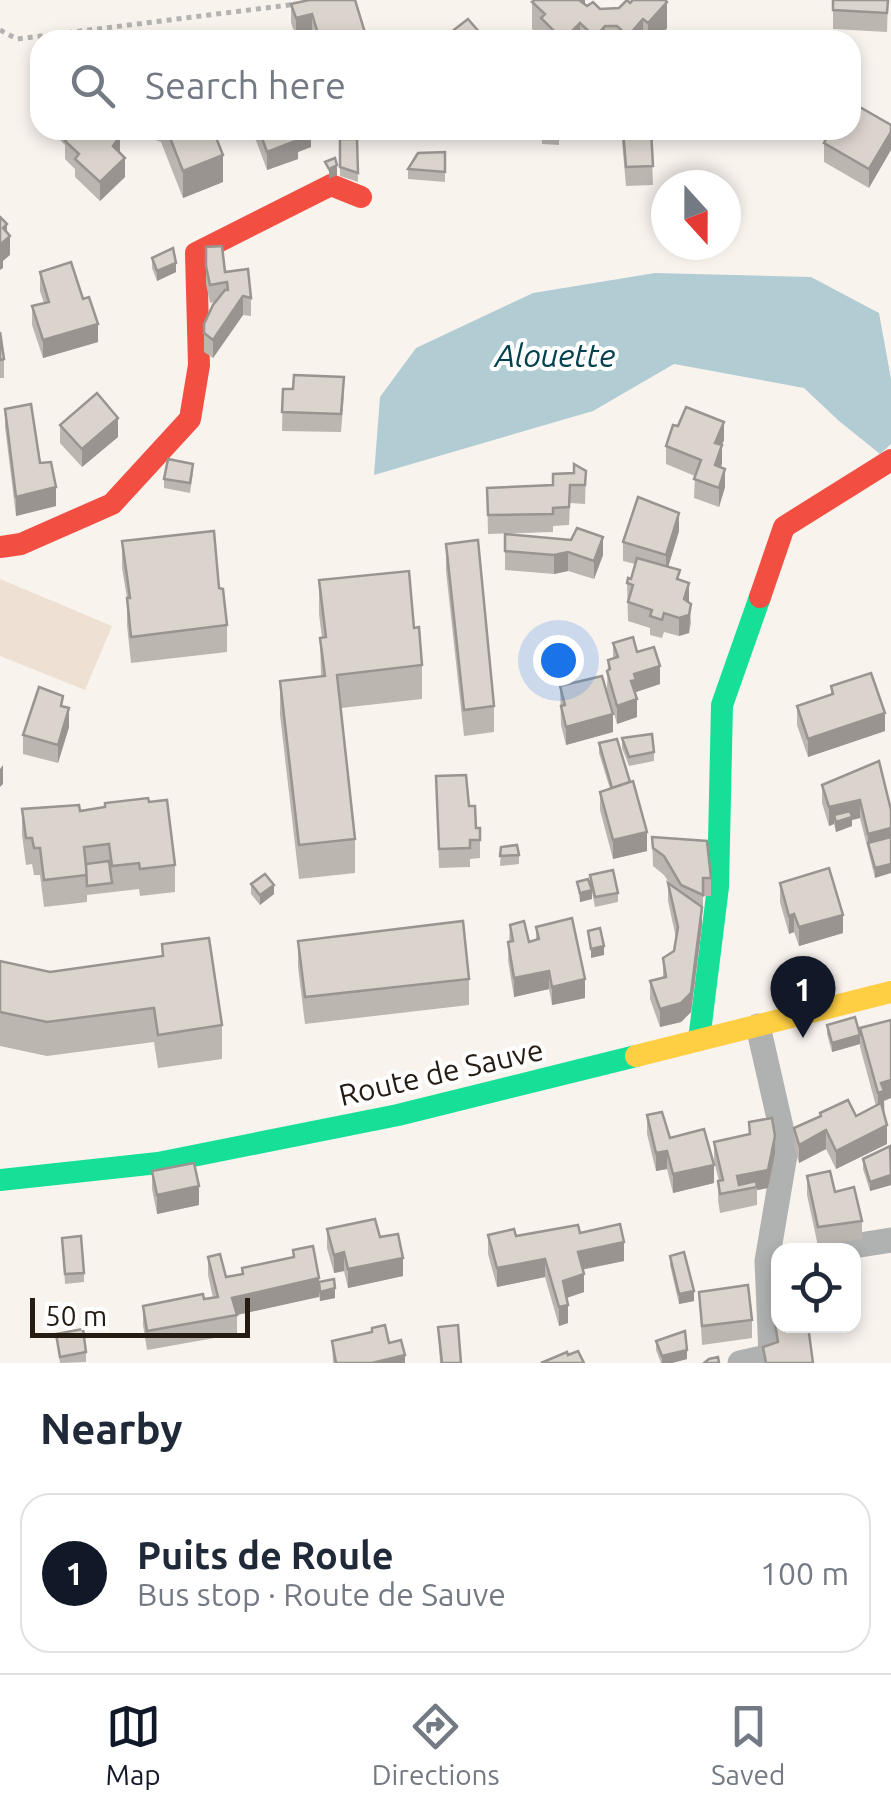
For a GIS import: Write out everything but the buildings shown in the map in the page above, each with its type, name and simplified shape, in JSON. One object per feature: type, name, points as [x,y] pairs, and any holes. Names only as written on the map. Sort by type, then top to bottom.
[{"type":"street","points":[[0,547],[21,544],[112,504],[190,420],[200,365],[196,253],[331,184],[361,197]]},
{"type":"street","points":[[699,1040],[718,886],[722,705],[784,527],[891,460]]},
{"type":"street","name":"Route de Sauve","points":[[0,1180],[158,1164],[398,1115],[891,992]]},
{"type":"street","points":[[758,1026],[786,1149],[775,1243]]},
{"type":"street","points":[[861,1245],[891,1240]]},
{"type":"street","points":[[740,1363],[771,1356],[771,1333]]},
{"type":"path","points":[[88,30],[304,3]]},
{"type":"path","points":[[0,30],[16,39],[30,37]]},
{"type":"shaded area","points":[[0,579],[112,626],[85,690],[0,656]]},
{"type":"water","name":"Alouette","points":[[655,273],[811,277],[879,313],[891,379],[891,444],[880,454],[804,388],[674,364],[593,411],[374,475],[380,397],[416,348],[533,293]]},
{"type":"traffic: fast","points":[[699,1040],[718,887],[722,705],[760,597]]},
{"type":"traffic: fast","points":[[0,1180],[158,1163],[398,1115],[636,1056]]},
{"type":"traffic: slow","points":[[636,1056],[891,992]]},
{"type":"traffic: jam","points":[[0,547],[21,544],[112,504],[190,419],[199,365],[196,253],[331,185],[361,197]]},
{"type":"traffic: jam","points":[[760,597],[784,527],[891,460]]},
{"type":"place","name":"Puits de Roule","points":[[803,1038]]}]
